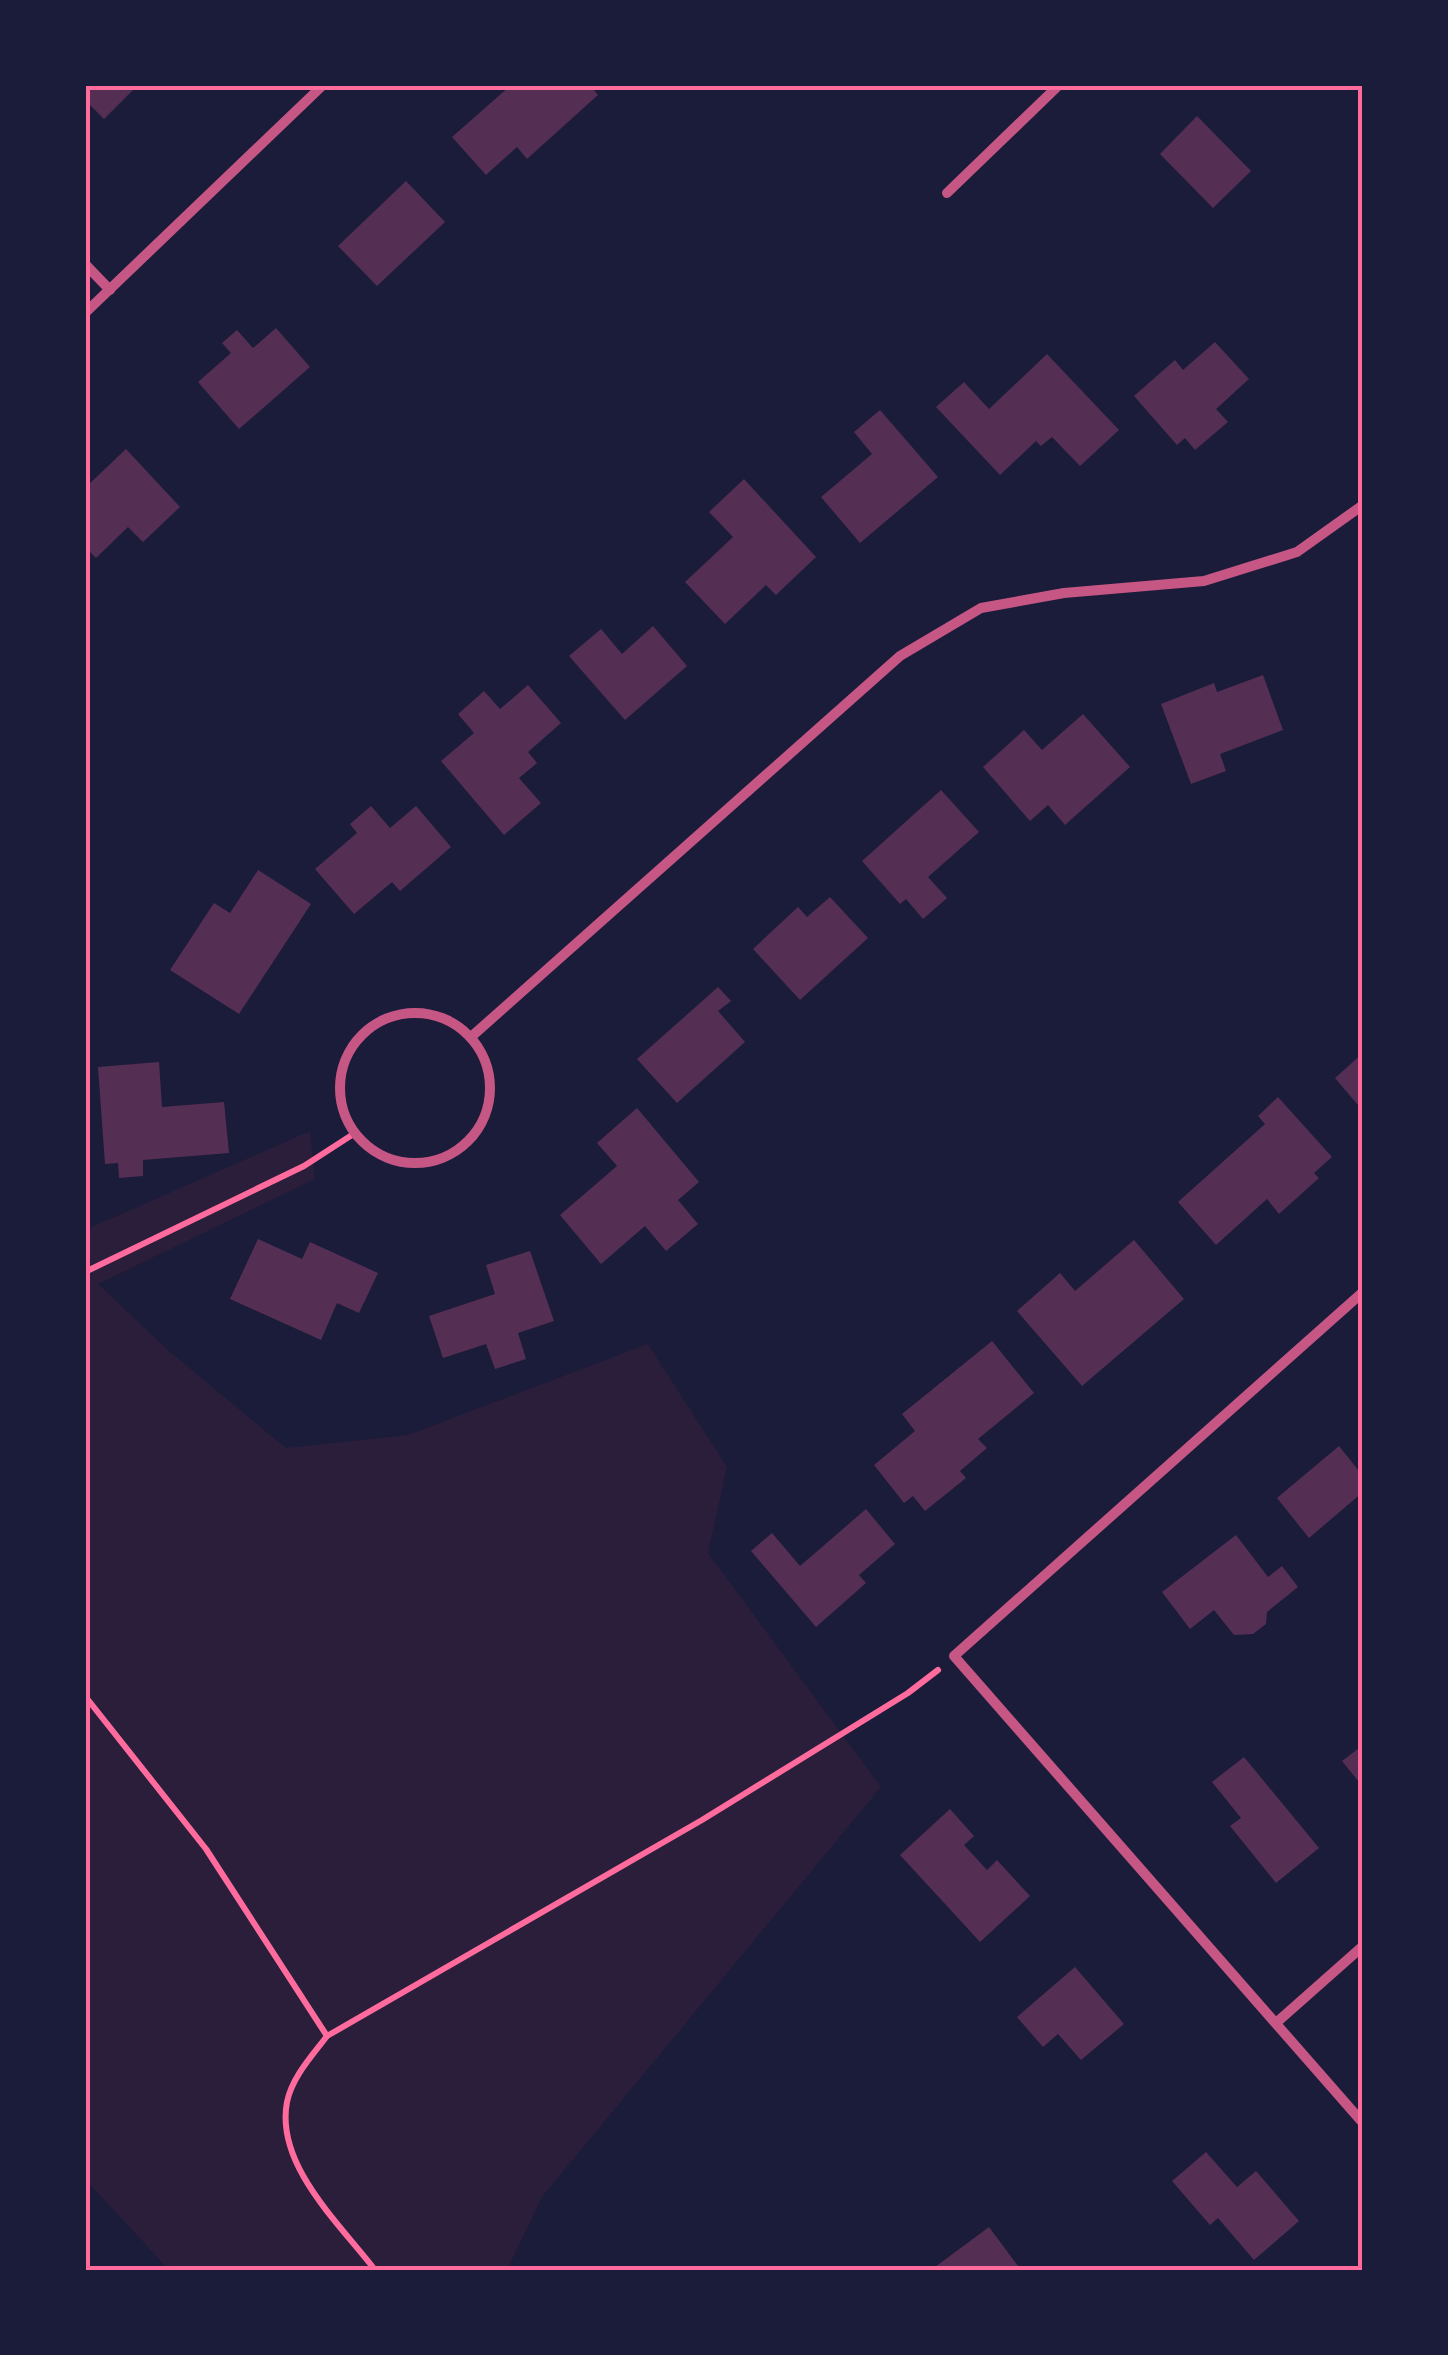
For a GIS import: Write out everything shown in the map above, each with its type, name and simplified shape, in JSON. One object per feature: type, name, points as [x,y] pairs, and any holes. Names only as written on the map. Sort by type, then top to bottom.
[{"type":"street","points":[[85,314],[324,85]]},
{"type":"street","points":[[947,193],[1059,85]]},
{"type":"street","points":[[85,264],[110,290]]},
{"type":"street","points":[[470,1037],[900,656],[981,608],[1064,593],[1204,581],[1297,552],[1363,505]]},
{"type":"street","points":[[408,1013],[452,1022],[470,1037],[484,1057],[490,1080],[489,1104],[480,1127],[464,1146],[442,1158],[407,1162],[372,1150],[355,1133],[340,1090],[352,1047],[367,1030],[386,1018],[408,1013]]},
{"type":"street","points":[[1363,1292],[954,1656],[1363,2123]]},
{"type":"street","points":[[1276,2023],[1363,1946]]},
{"type":"path","points":[[85,1272],[304,1166],[355,1133]]},
{"type":"path","points":[[374,2270],[296,2162],[285,2129],[287,2100],[302,2068],[327,2036],[702,1820],[908,1693],[954,1656]]},
{"type":"path","points":[[85,1696],[206,1849],[327,2036]]},
{"type":"shaded area","points":[[310,1131],[315,1179],[98,1284],[169,1351],[286,1448],[408,1435],[648,1344],[727,1467],[708,1553],[881,1787],[542,2197],[507,2270],[169,2270],[85,2179],[85,1230]]},
{"type":"building","points":[[85,85],[138,85],[104,119],[85,100]]},
{"type":"building","points":[[511,85],[590,85],[598,95],[527,159],[517,147],[486,175],[452,137]]},
{"type":"building","points":[[1197,116],[1251,171],[1213,208],[1160,154]]},
{"type":"building","points":[[406,181],[445,222],[377,286],[338,246]]},
{"type":"building","points":[[276,328],[310,367],[239,429],[198,382],[231,353],[222,343],[237,330],[253,348]]},
{"type":"building","points":[[1215,342],[1249,379],[1216,409],[1228,422],[1195,450],[1185,438],[1177,445],[1134,396],[1175,360],[1183,370]]},
{"type":"building","points":[[1047,354],[1119,430],[1080,466],[1052,437],[1041,446],[1036,441],[1000,475],[936,407],[964,382],[989,409]]},
{"type":"building","points":[[880,410],[938,477],[860,543],[821,497],[872,454],[854,432]]},
{"type":"building","points":[[126,449],[180,507],[143,542],[128,527],[96,558],[85,547],[85,488]]},
{"type":"building","points":[[744,479],[816,557],[776,595],[766,585],[725,624],[685,582],[733,537],[709,512]]},
{"type":"building","points":[[653,626],[687,666],[625,720],[569,656],[601,629],[622,654]]},
{"type":"building","points":[[1263,675],[1283,730],[1220,754],[1226,771],[1191,784],[1161,704],[1214,683],[1217,692]]},
{"type":"building","points":[[528,685],[561,723],[528,752],[537,763],[519,778],[541,803],[504,835],[441,761],[474,733],[458,714],[484,691],[500,709]]},
{"type":"building","points":[[1083,714],[1130,767],[1065,825],[1048,805],[1030,821],[983,767],[1024,730],[1042,750]]},
{"type":"building","points":[[941,790],[979,832],[928,877],[947,898],[923,919],[906,899],[900,904],[862,861]]},
{"type":"building","points":[[371,806],[390,828],[416,806],[451,847],[400,891],[392,882],[354,914],[315,869],[357,833],[350,824]]},
{"type":"building","points":[[258,870],[311,904],[239,1014],[170,970],[214,903],[230,913]]},
{"type":"building","points":[[830,897],[868,938],[800,1000],[753,949],[798,907],[807,917]]},
{"type":"building","points":[[718,987],[731,1001],[718,1011],[745,1042],[677,1103],[637,1059]]},
{"type":"building","points":[[1363,1053],[1363,1111],[1335,1078]]},
{"type":"building","points":[[159,1062],[162,1107],[224,1102],[229,1153],[143,1160],[143,1176],[119,1178],[118,1163],[105,1164],[98,1067]]},
{"type":"building","points":[[1278,1097],[1332,1157],[1314,1173],[1319,1178],[1279,1214],[1267,1199],[1216,1245],[1178,1202],[1265,1124],[1258,1116]]},
{"type":"building","points":[[637,1108],[699,1182],[678,1200],[698,1224],[666,1251],[645,1226],[601,1264],[560,1215],[617,1166],[597,1143]]},
{"type":"building","points":[[258,1239],[302,1259],[310,1242],[378,1273],[359,1313],[337,1303],[321,1340],[230,1299]]},
{"type":"building","points":[[1134,1240],[1184,1299],[1082,1386],[1017,1311],[1060,1273],[1075,1291]]},
{"type":"building","points":[[530,1251],[554,1321],[518,1333],[526,1359],[495,1369],[486,1344],[443,1358],[429,1316],[495,1294],[486,1265]]},
{"type":"building","points":[[992,1341],[1034,1393],[978,1439],[987,1448],[960,1471],[966,1478],[925,1511],[913,1496],[904,1503],[874,1465],[915,1431],[902,1414]]},
{"type":"building","points":[[1339,1446],[1363,1476],[1363,1492],[1309,1538],[1277,1498]]},
{"type":"building","points":[[866,1509],[895,1544],[859,1575],[866,1583],[816,1627],[751,1551],[772,1533],[800,1566]]},
{"type":"building","points":[[1236,1535],[1268,1577],[1282,1566],[1298,1587],[1267,1612],[1266,1624],[1253,1634],[1234,1635],[1214,1610],[1190,1629],[1162,1592]]},
{"type":"building","points":[[1363,1745],[1363,1787],[1342,1761]]},
{"type":"building","points":[[1244,1757],[1319,1848],[1276,1883],[1230,1826],[1241,1818],[1212,1782]]},
{"type":"building","points":[[950,1809],[974,1836],[964,1845],[987,1870],[997,1860],[1030,1896],[980,1942],[900,1855]]},
{"type":"building","points":[[1075,1967],[1124,2024],[1081,2060],[1058,2034],[1043,2047],[1017,2017]]},
{"type":"building","points":[[1206,2152],[1237,2187],[1256,2171],[1299,2221],[1254,2260],[1218,2218],[1210,2225],[1172,2181]]},
{"type":"building","points":[[989,2227],[1021,2270],[931,2270]]}]
